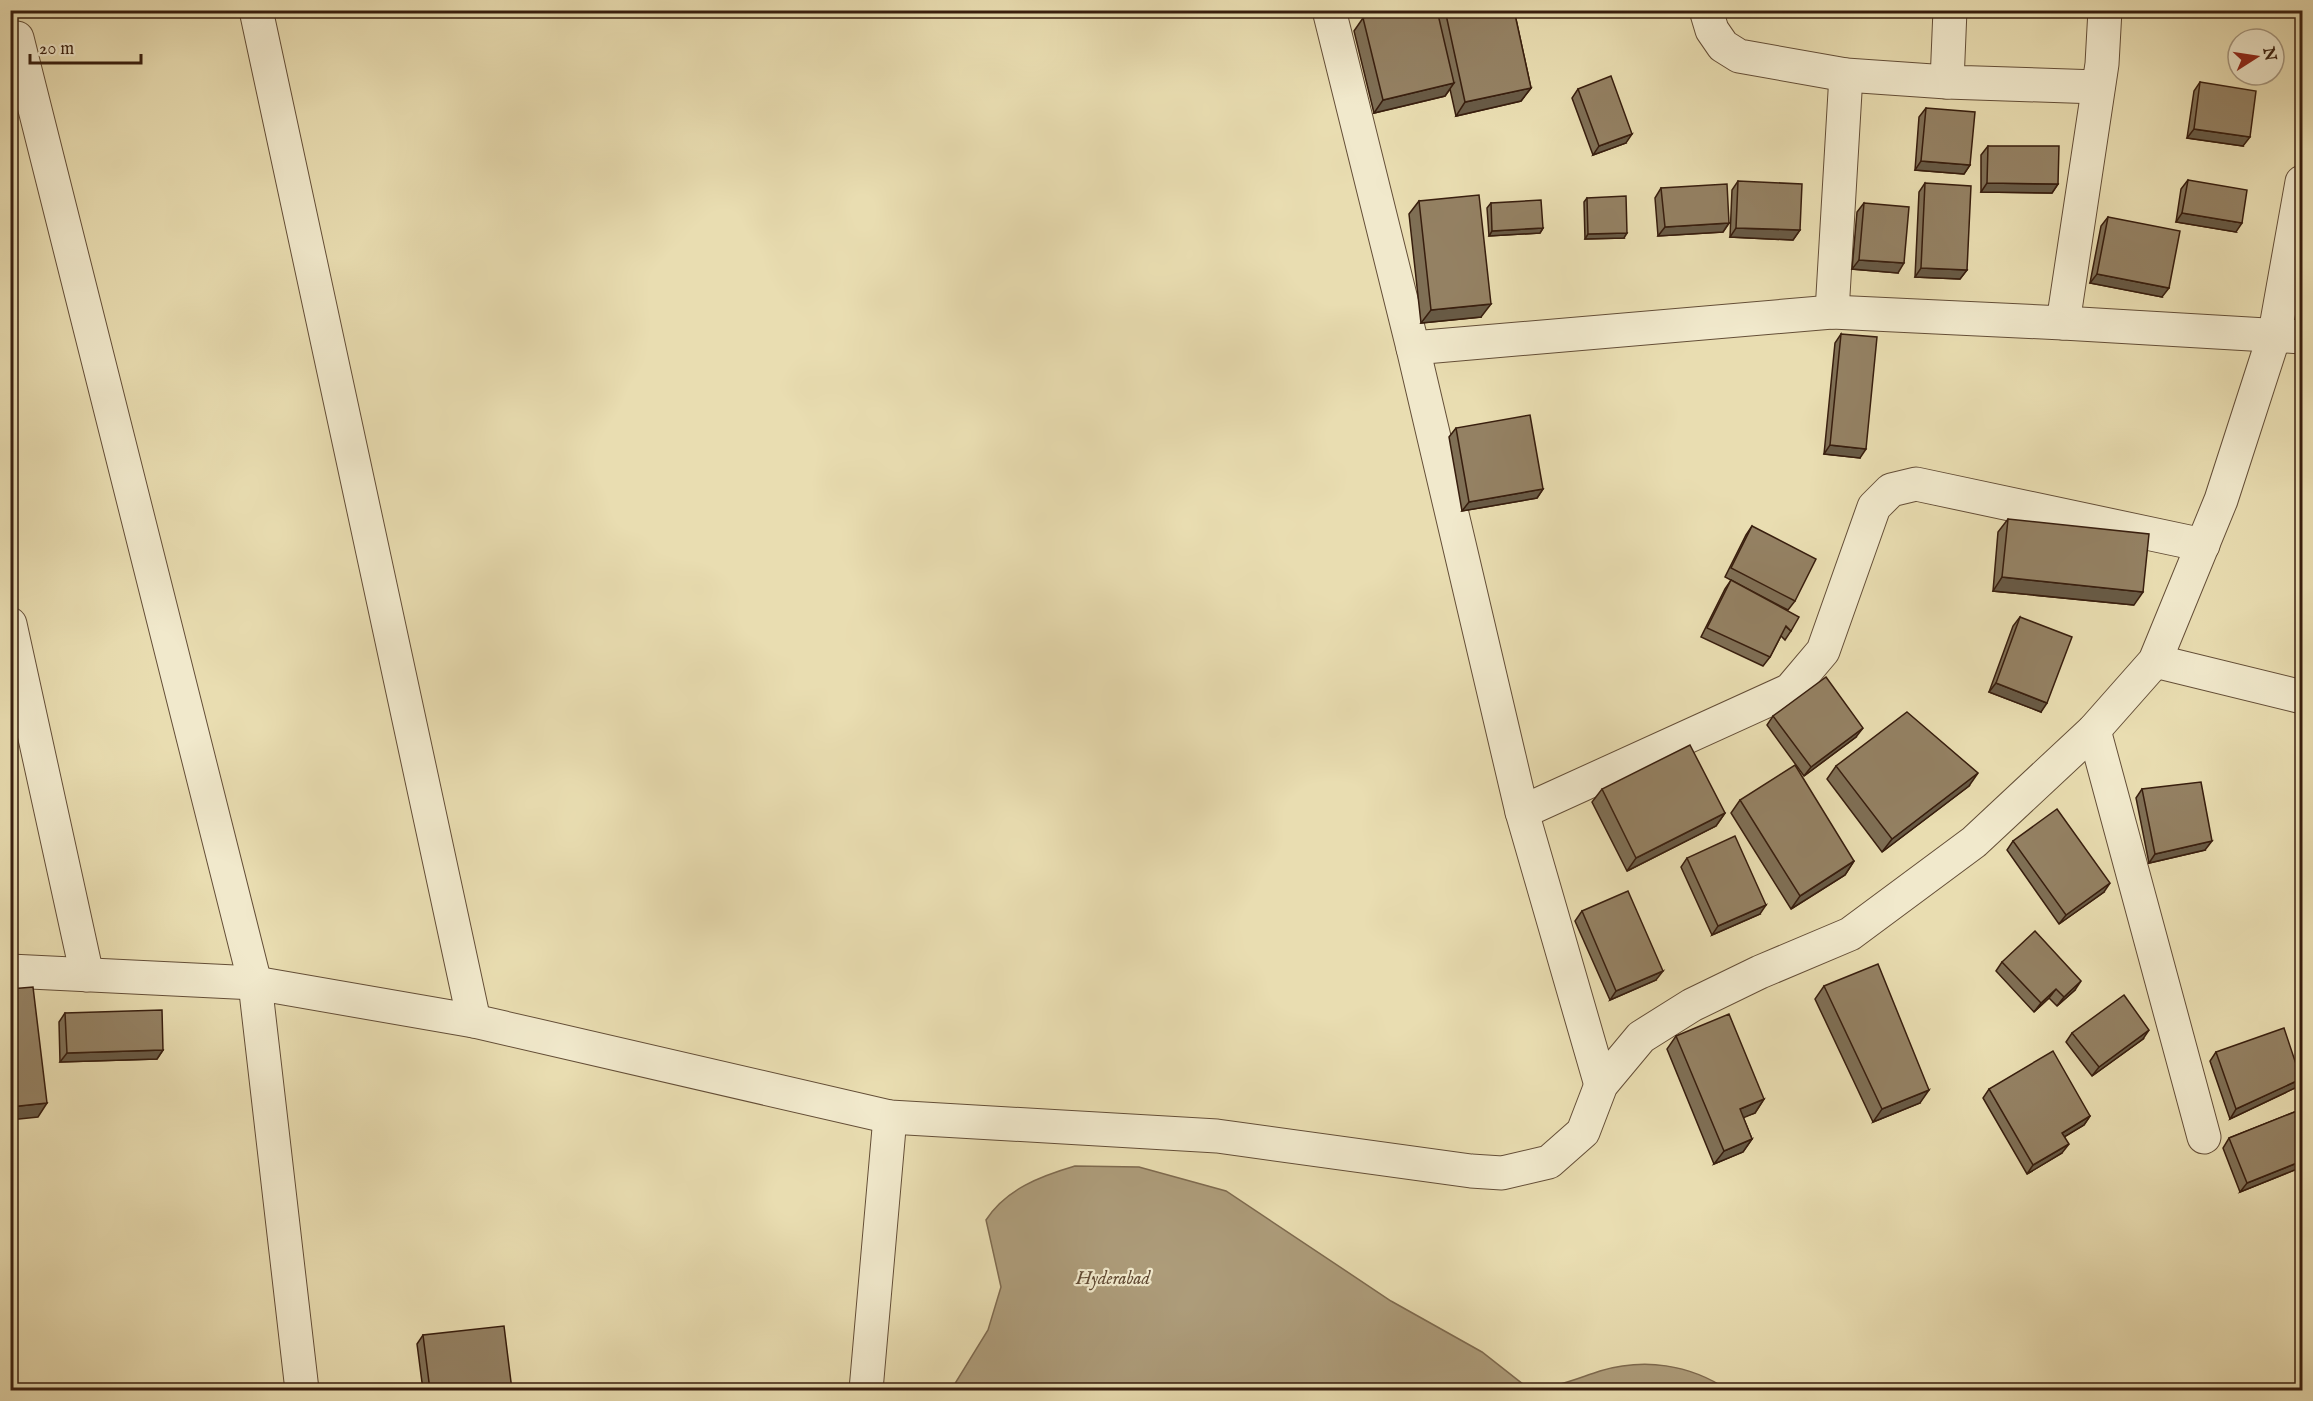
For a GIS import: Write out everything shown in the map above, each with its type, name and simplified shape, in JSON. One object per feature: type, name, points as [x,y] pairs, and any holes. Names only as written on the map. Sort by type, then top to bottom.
[{"type":"street","points":[[256,10],[474,1022]]},
{"type":"street","points":[[1706,10],[1712,30],[1723,46],[1739,56],[1846,75],[1947,82],[2098,87]]},
{"type":"street","points":[[1947,82],[1950,10]]},
{"type":"street","points":[[2063,322],[2098,87],[2105,10]]},
{"type":"street","points":[[1333,11],[1522,812],[1601,1085]]},
{"type":"street","points":[[17,38],[255,983],[302,1390]]},
{"type":"street","points":[[1832,312],[1846,75]]},
{"type":"street","points":[[10,971],[255,983],[474,1022],[890,1117],[1217,1136],[1402,1163],[1502,1173],[1549,1162],[1583,1132],[1601,1085],[1641,1037],[1692,1005],[1760,972],[1850,934],[1974,842],[2094,730],[2155,661],[2289,335],[2302,182]]},
{"type":"street","points":[[1413,348],[1832,312],[2289,335]]},
{"type":"street","points":[[1522,812],[1790,690],[1823,651],[1874,507],[1891,490],[1916,484],[2203,545]]},
{"type":"street","points":[[10,624],[87,975]]},
{"type":"street","points":[[2155,661],[2302,697]]},
{"type":"street","points":[[2094,730],[2204,1137]]},
{"type":"street","points":[[858,1390],[890,1117]]},
{"type":"water","name":"Hyderabad","points":[[1075,1166],[1139,1167],[1226,1191],[1391,1301],[1482,1352],[1528,1388],[1556,1385],[1617,1367],[1650,1364],[1698,1374],[1728,1390],[951,1390],[988,1330],[1001,1287],[986,1220],[1004,1200],[1025,1185]]},
{"type":"building","points":[[1394,10],[1437,10],[1454,83],[1383,100],[1363,18]]},
{"type":"building","points":[[1445,10],[1514,10],[1531,88],[1465,102]]},
{"type":"building","points":[[1611,76],[1632,134],[1599,146],[1578,89]]},
{"type":"building","points":[[2200,82],[2256,91],[2250,137],[2194,129]]},
{"type":"building","points":[[1926,108],[1975,112],[1970,165],[1921,161]]},
{"type":"building","points":[[1988,146],[2059,146],[2058,184],[1987,183]]},
{"type":"building","points":[[2188,180],[2247,190],[2242,223],[2182,213]]},
{"type":"building","points":[[1738,181],[1802,184],[1800,230],[1736,228]]},
{"type":"building","points":[[1925,183],[1971,186],[1967,270],[1921,268]]},
{"type":"building","points":[[1727,184],[1729,223],[1665,227],[1661,188]]},
{"type":"building","points":[[1479,195],[1491,304],[1431,310],[1419,201]]},
{"type":"building","points":[[1626,196],[1627,233],[1588,234],[1587,198]]},
{"type":"building","points":[[1541,200],[1543,228],[1492,231],[1491,203]]},
{"type":"building","points":[[1864,203],[1909,207],[1904,263],[1859,260]]},
{"type":"building","points":[[2108,217],[2180,231],[2169,288],[2097,274]]},
{"type":"building","points":[[1841,334],[1877,337],[1866,449],[1830,445]]},
{"type":"building","points":[[1530,415],[1543,489],[1469,502],[1456,428]]},
{"type":"building","points":[[2008,519],[2149,534],[2143,592],[2002,577]]},
{"type":"building","points":[[1752,526],[1816,559],[1795,601],[1731,568]]},
{"type":"building","points":[[1731,580],[1799,617],[1791,631],[1786,626],[1770,657],[1707,628]]},
{"type":"building","points":[[2020,617],[2072,637],[2047,703],[1996,683]]},
{"type":"building","points":[[1826,677],[1863,728],[1811,767],[1773,716]]},
{"type":"building","points":[[1907,712],[1978,773],[1892,839],[1836,766]]},
{"type":"building","points":[[1690,745],[1725,813],[1636,858],[1602,789]]},
{"type":"building","points":[[1795,765],[1854,861],[1800,896],[1740,800]]},
{"type":"building","points":[[2201,782],[2212,841],[2155,854],[2142,789]]},
{"type":"building","points":[[2057,809],[2110,883],[2066,915],[2013,841]]},
{"type":"building","points":[[1735,836],[1766,905],[1718,926],[1687,858]]},
{"type":"building","points":[[1628,891],[1663,971],[1616,991],[1582,911]]},
{"type":"building","points":[[2035,931],[2081,981],[2064,997],[2056,989],[2041,1003],[2002,962]]},
{"type":"building","points":[[1878,964],[1929,1090],[1882,1109],[1824,986]]},
{"type":"building","points":[[33,987],[47,1103],[10,1107],[10,989]]},
{"type":"building","points":[[2124,995],[2149,1030],[2099,1067],[2072,1033]]},
{"type":"building","points":[[162,1010],[163,1050],[67,1053],[65,1013]]},
{"type":"building","points":[[1729,1014],[1764,1099],[1740,1109],[1752,1139],[1724,1151],[1676,1036]]},
{"type":"building","points":[[2284,1028],[2301,1079],[2236,1109],[2216,1052]]},
{"type":"building","points":[[2053,1051],[2090,1116],[2062,1133],[2069,1144],[2033,1165],[1989,1089]]},
{"type":"building","points":[[2302,1109],[2302,1161],[2247,1183],[2229,1138]]},
{"type":"building","points":[[504,1326],[512,1390],[430,1390],[423,1335]]}]
